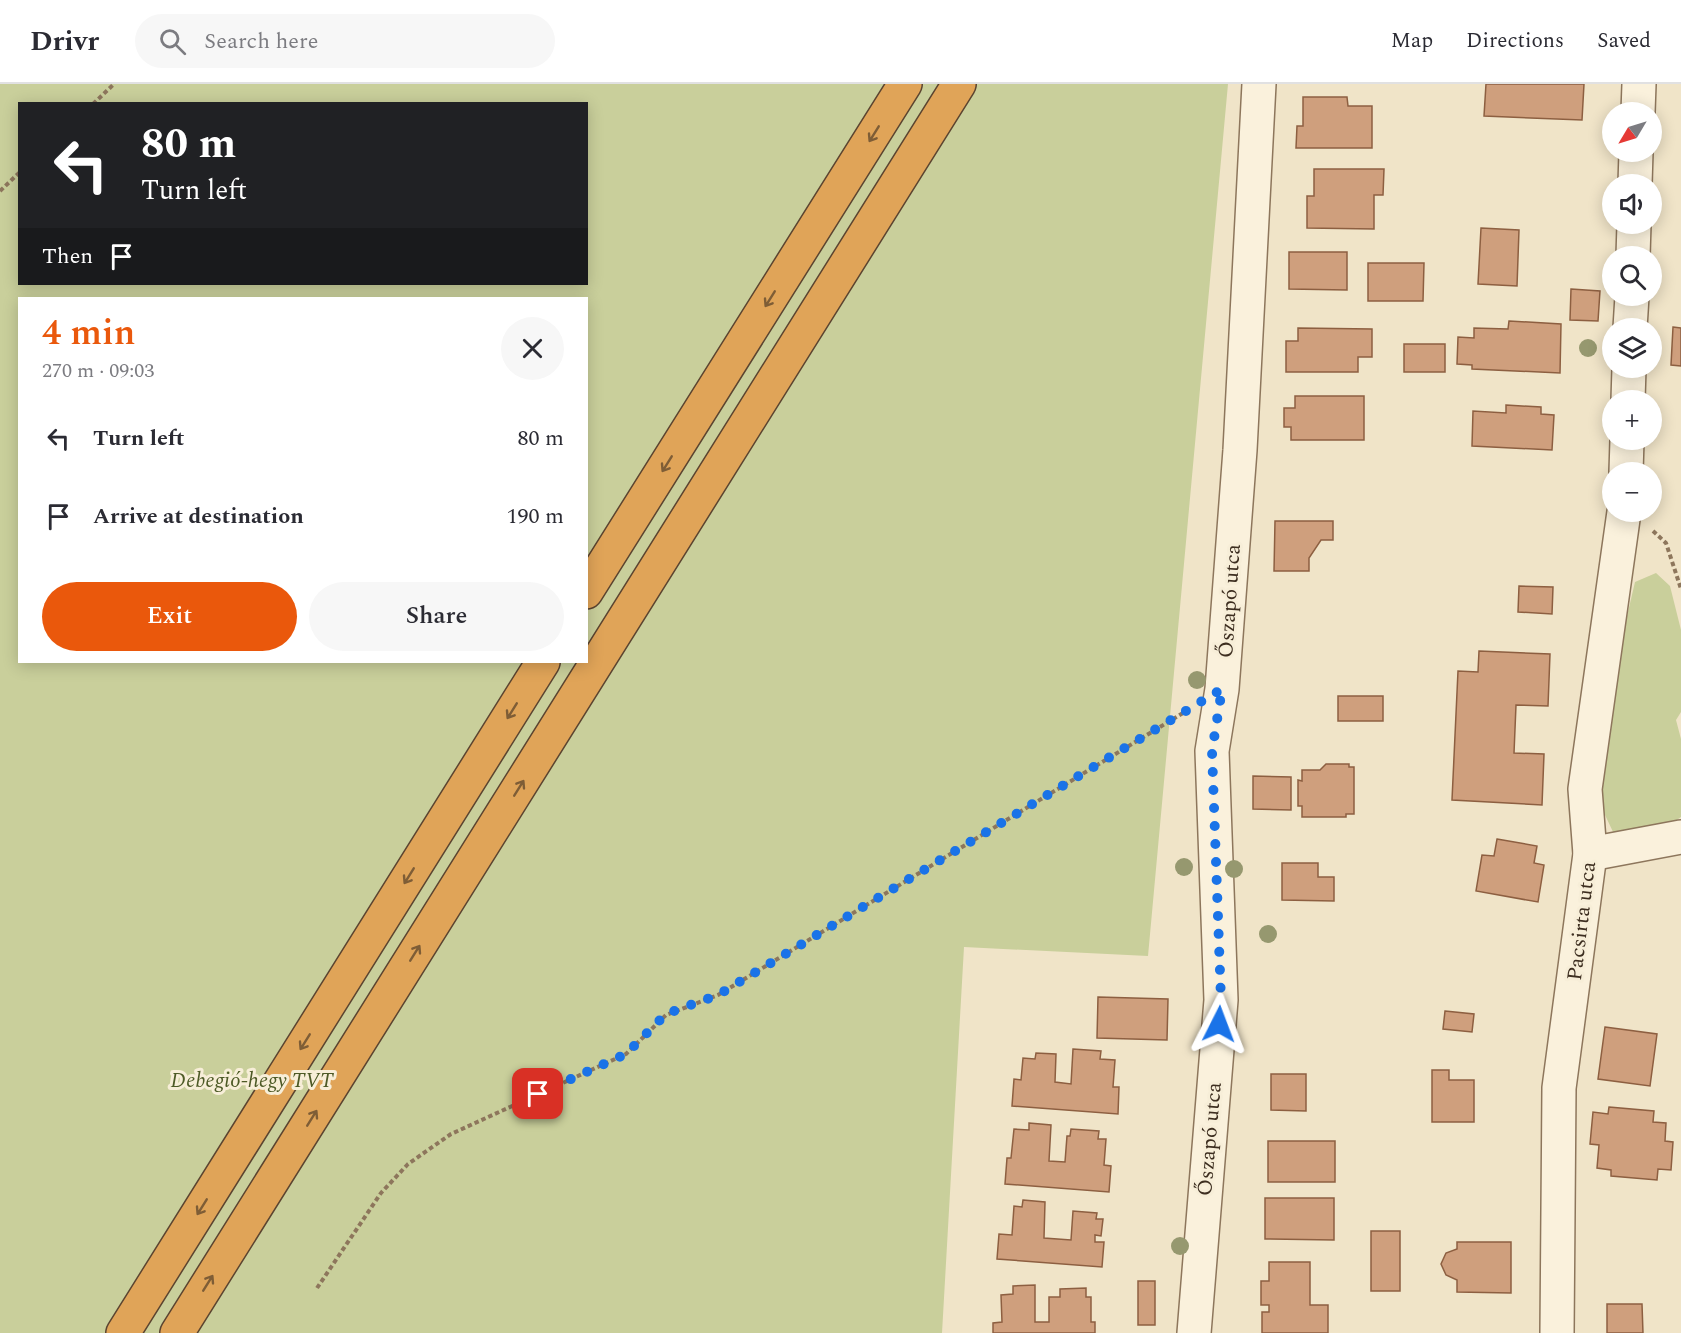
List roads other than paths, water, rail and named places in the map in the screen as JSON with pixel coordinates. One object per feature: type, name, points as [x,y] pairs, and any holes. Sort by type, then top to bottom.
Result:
[{"type":"highway","points":[[588,589],[905,84]]},
{"type":"highway","points":[[177,1333],[959,84]]},
{"type":"highway","points":[[123,1333],[542,663]]},
{"type":"street","name":"Őszapó utca","points":[[1194,1333],[1221,1000],[1212,751],[1222,689],[1240,450],[1259,84]]},
{"type":"street","points":[[1638,102],[1639,84]]},
{"type":"street","name":"Pacsirta utca","points":[[1557,1333],[1559,1089],[1590,854],[1585,789],[1635,522]]},
{"type":"street","points":[[1590,854],[1681,837]]},
{"type":"park label","name":"Debegió-hegy TVT","points":[[252,1080]]}]
